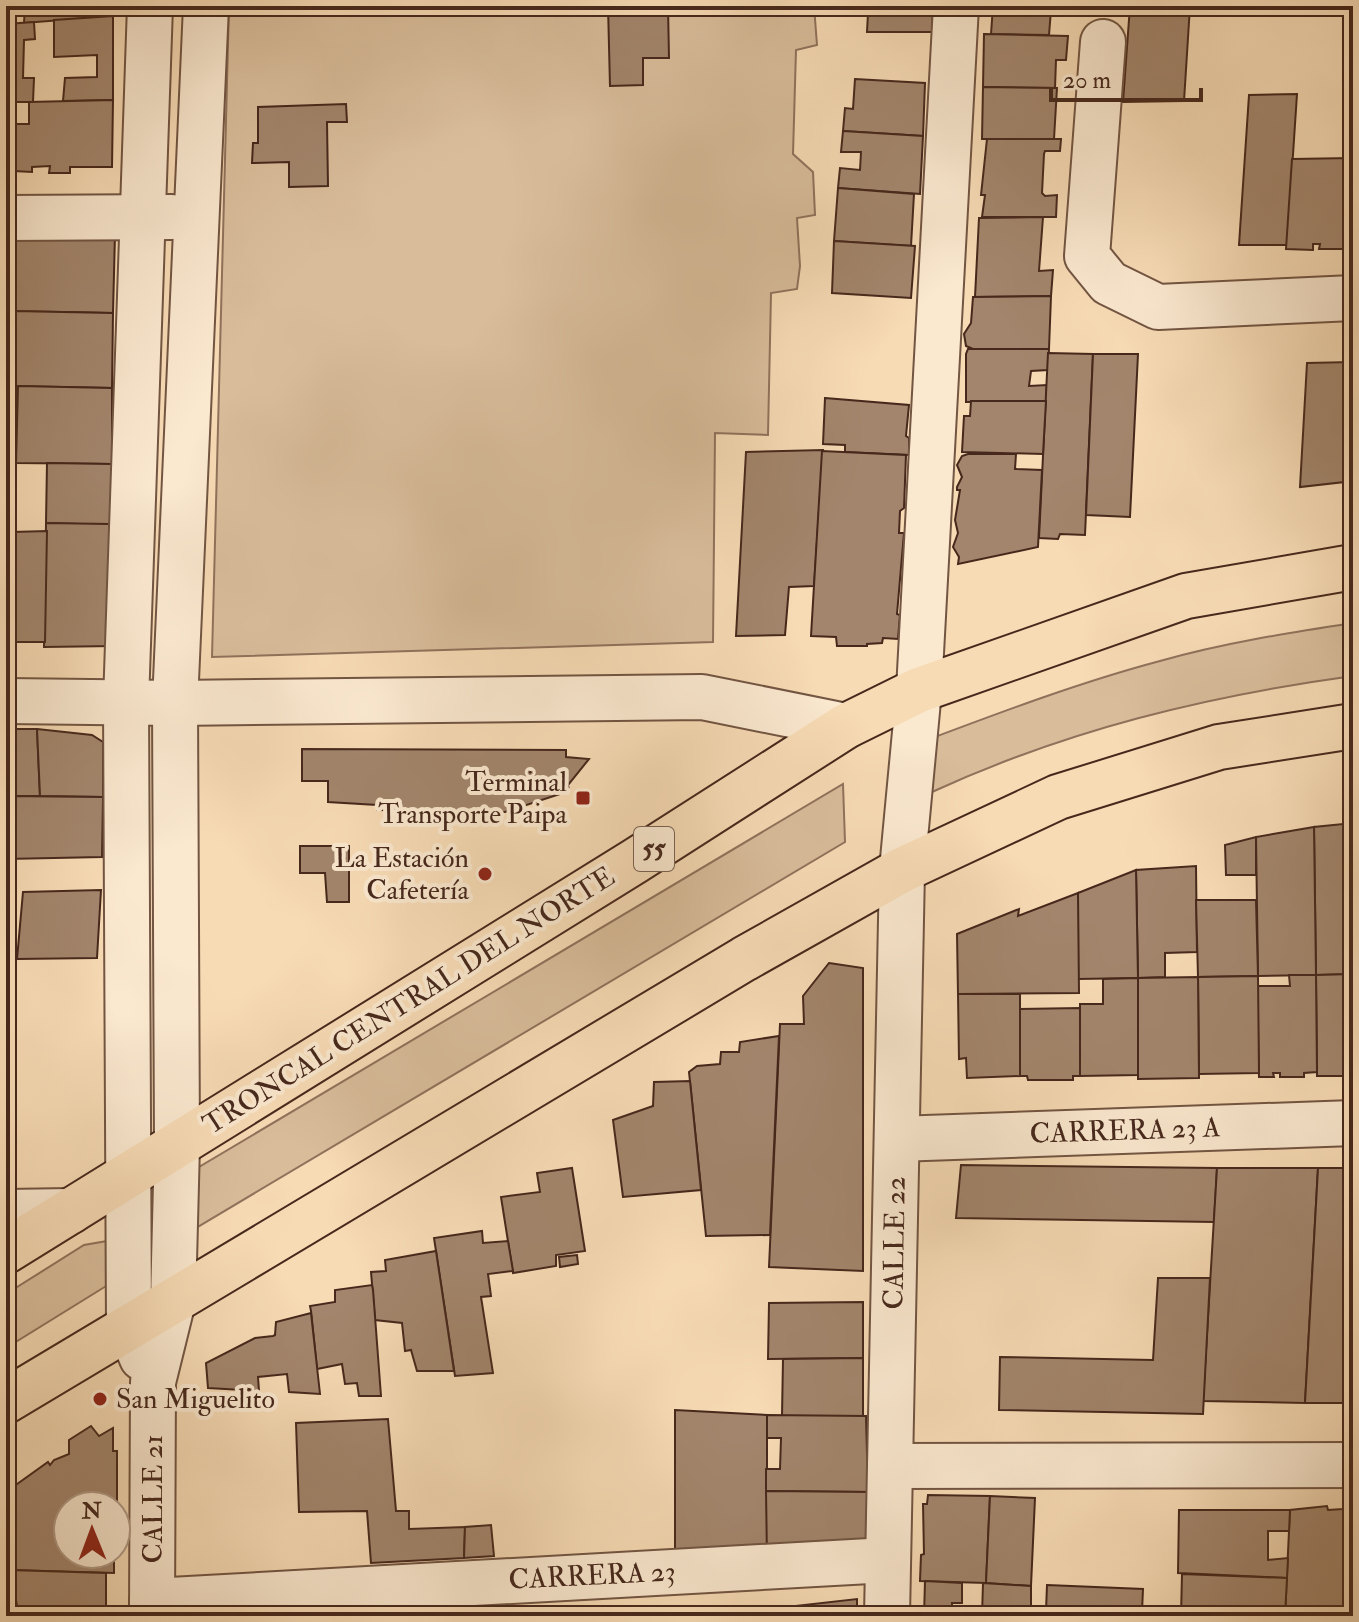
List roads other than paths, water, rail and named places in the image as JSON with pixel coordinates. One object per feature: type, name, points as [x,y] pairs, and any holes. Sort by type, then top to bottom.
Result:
[{"type":"highway","name":"TRONCAL CENTRAL DEL NORTE","points":[[6,1251],[846,726],[919,690],[1186,596],[1353,567]]},
{"type":"highway","points":[[6,1401],[744,959],[902,870],[1058,797],[1219,747],[1353,726]]},
{"type":"street","points":[[150,6],[126,702],[129,1327],[153,1382]]},
{"type":"street","points":[[153,1382],[173,1301],[177,1145],[175,703],[206,6]]},
{"type":"street","name":"CALLE 22","points":[[887,1616],[902,870],[919,690],[956,6]]},
{"type":"street","points":[[1103,42],[1087,256],[1109,283],[1158,307],[1353,298]]},
{"type":"street","points":[[6,218],[196,217]]},
{"type":"street","points":[[6,701],[175,703],[702,697],[846,726]]},
{"type":"street","name":"CARRERA 23 A","points":[[897,1139],[1353,1123]]},
{"type":"street","points":[[6,1212],[71,1211]]},
{"type":"street","name":"CALLE 21","points":[[152,1608],[153,1382]]},
{"type":"street","points":[[890,1466],[1353,1465]]},
{"type":"street","name":"CARRERA 23","points":[[152,1608],[888,1560]]},
{"type":"place","name":"Terminal Transporte Paipa","points":[[583,798]]},
{"type":"place","name":"La Estación Cafetería","points":[[485,874]]},
{"type":"place","name":"San Miguelito","points":[[100,1399]]}]
